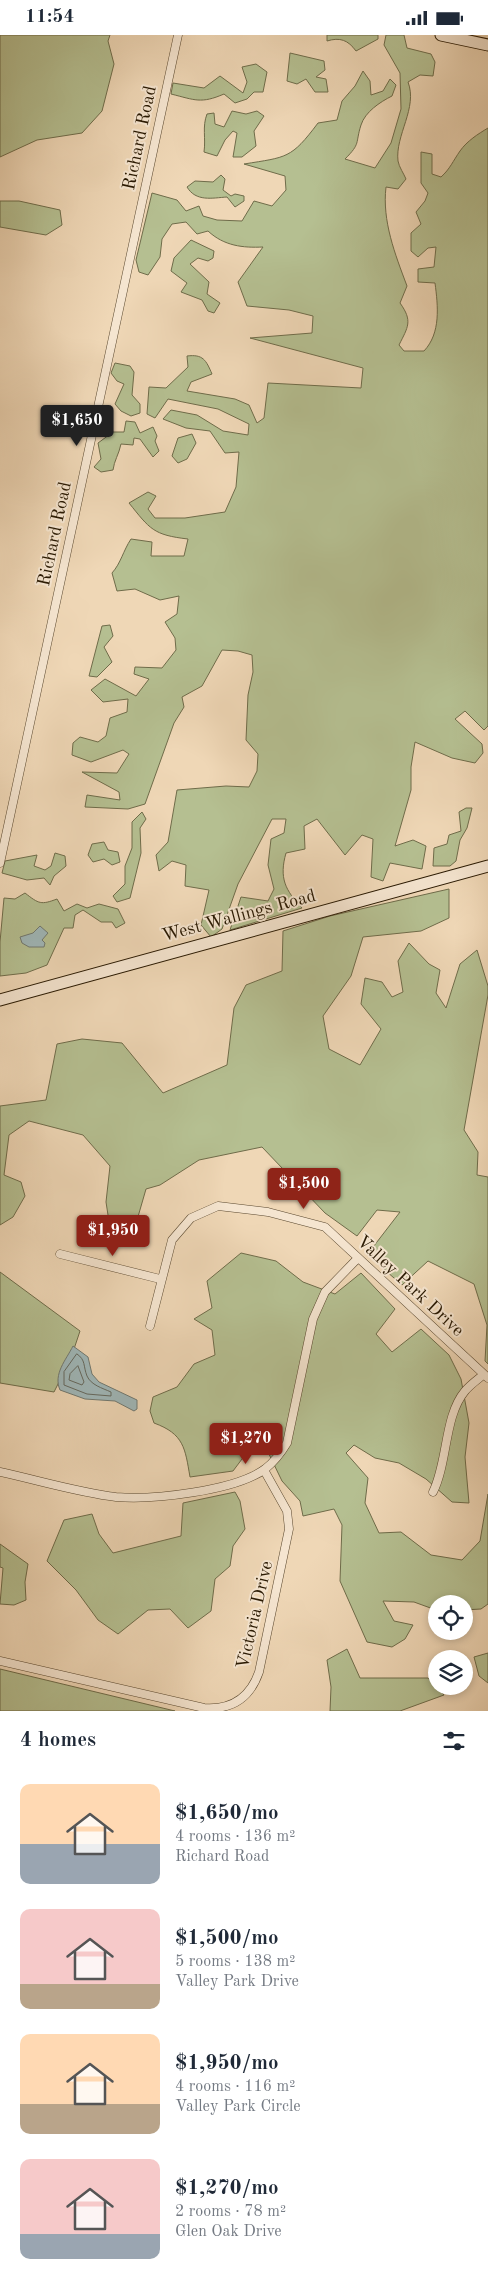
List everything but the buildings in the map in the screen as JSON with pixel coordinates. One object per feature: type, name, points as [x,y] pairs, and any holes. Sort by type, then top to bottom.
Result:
[{"type":"street","name":"Richard Road","points":[[0,863],[178,35]]},
{"type":"street","points":[[440,35],[488,45]]},
{"type":"street","name":"West Wallings Road","points":[[0,1000],[488,866]]},
{"type":"street","name":"Valley Park Drive","points":[[150,1326],[160,1279],[172,1240],[191,1218],[218,1206],[268,1212],[325,1227],[486,1377]]},
{"type":"street","points":[[60,1254],[160,1279]]},
{"type":"street","points":[[0,1472],[114,1497],[140,1498],[213,1490],[264,1470],[281,1454],[287,1443],[313,1319],[325,1292],[358,1258]]},
{"type":"street","points":[[433,1492],[440,1478],[453,1416],[464,1391],[486,1377]]},
{"type":"street","name":"Victoria Drive","points":[[0,1661],[204,1708],[220,1709],[237,1702],[254,1686],[259,1672],[289,1529],[287,1511],[264,1470]]},
{"type":"green space","points":[[0,35],[110,35],[108,41],[114,64],[102,111],[82,133],[37,140],[0,157]]},
{"type":"green space","points":[[327,35],[378,35],[378,39],[356,51],[343,40],[327,41]]},
{"type":"green space","points":[[386,35],[404,35],[407,48],[431,54],[435,62],[433,76],[420,75],[408,82],[410,102],[398,151],[398,161],[406,179],[398,189],[386,187],[385,200],[388,225],[394,250],[407,286],[400,303],[408,319],[407,329],[399,345],[404,351],[424,351],[433,336],[437,319],[435,283],[418,282],[418,269],[434,267],[436,247],[428,248],[418,257],[411,251],[411,233],[421,224],[416,212],[425,201],[428,193],[421,183],[421,152],[432,154],[432,174],[441,177],[466,144],[488,128],[488,726],[484,730],[465,711],[455,719],[482,744],[483,753],[475,763],[452,758],[415,742],[411,767],[411,790],[395,846],[413,840],[426,846],[422,869],[390,863],[383,881],[371,877],[373,839],[362,835],[345,855],[317,819],[304,826],[305,849],[286,853],[284,862],[285,883],[291,895],[302,908],[230,930],[241,897],[268,901],[274,889],[268,865],[271,839],[284,833],[286,819],[272,819],[238,884],[222,929],[211,937],[201,925],[209,890],[185,886],[186,865],[172,861],[159,871],[156,855],[168,842],[177,790],[226,786],[249,787],[257,771],[258,754],[246,740],[248,695],[253,672],[252,655],[238,651],[222,650],[202,686],[182,697],[184,707],[174,723],[145,804],[128,809],[85,807],[87,795],[120,800],[119,792],[82,772],[117,773],[129,754],[123,750],[91,762],[72,755],[73,743],[80,737],[98,742],[106,736],[110,718],[127,712],[128,699],[103,702],[91,690],[105,679],[136,696],[149,679],[134,674],[135,667],[162,668],[176,650],[175,638],[165,622],[177,614],[179,596],[160,600],[135,589],[117,591],[112,573],[131,539],[152,542],[151,556],[184,556],[188,539],[159,533],[142,519],[129,503],[148,492],[156,496],[148,509],[155,518],[185,518],[225,512],[236,487],[239,452],[225,453],[210,431],[186,428],[163,419],[171,410],[197,415],[223,431],[248,435],[249,424],[218,409],[168,399],[155,418],[147,414],[149,387],[166,388],[188,367],[187,356],[200,357],[206,362],[212,374],[191,382],[187,391],[235,399],[249,405],[257,423],[264,418],[268,383],[361,388],[363,368],[250,338],[312,333],[313,316],[289,310],[247,306],[238,282],[263,247],[248,247],[227,243],[208,231],[197,234],[186,222],[172,224],[162,239],[160,257],[148,275],[139,272],[136,260],[152,193],[177,200],[186,211],[199,206],[203,216],[217,220],[242,221],[254,201],[272,206],[286,190],[285,176],[244,164],[270,160],[287,154],[301,144],[318,123],[337,120],[342,101],[355,86],[363,71],[370,81],[371,95],[383,91],[390,79],[396,85],[392,96],[378,104],[363,120],[356,146],[345,159],[375,168],[391,143],[401,109],[400,73],[384,45]]},
{"type":"green space","points":[[290,53],[324,61],[325,70],[316,77],[326,79],[328,92],[315,92],[306,79],[297,84],[287,81]]},
{"type":"green space","points":[[256,64],[267,72],[263,92],[254,92],[247,99],[235,103],[224,94],[198,100],[171,94],[173,83],[204,88],[220,76],[243,93],[247,82],[242,67]]},
{"type":"green space","points":[[232,111],[246,114],[257,111],[264,116],[254,131],[256,146],[242,157],[233,157],[237,133],[233,131],[225,140],[217,156],[204,152],[207,114],[214,113],[215,124],[224,127]]},
{"type":"green space","points":[[221,175],[225,179],[223,190],[231,196],[235,194],[244,196],[244,201],[235,207],[227,197],[200,197],[191,192],[187,187],[195,181],[213,182]]},
{"type":"green space","points":[[0,201],[19,201],[60,210],[62,225],[46,235],[0,227]]},
{"type":"green space","points":[[191,240],[214,251],[213,258],[208,261],[198,258],[190,264],[209,282],[207,294],[220,303],[214,313],[208,311],[202,300],[181,292],[187,283],[171,271],[174,258]]},
{"type":"green space","points":[[115,363],[130,366],[134,372],[132,395],[140,404],[140,413],[131,416],[121,411],[115,404],[124,384],[117,381],[111,373]]},
{"type":"green space","points":[[126,421],[135,422],[140,433],[153,427],[157,436],[155,441],[159,451],[153,457],[140,439],[134,438],[133,445],[121,444],[113,470],[101,472],[94,467],[101,459],[98,443],[113,432],[124,432]]},
{"type":"green space","points":[[192,434],[196,443],[187,459],[178,463],[172,456],[178,438]]},
{"type":"green space","points":[[110,625],[113,636],[104,647],[112,662],[97,677],[89,676],[102,626]]},
{"type":"green space","points":[[466,808],[472,808],[467,828],[460,840],[456,861],[450,866],[433,866],[434,848],[447,844],[449,835],[461,831],[459,812]]},
{"type":"green space","points":[[142,812],[146,819],[140,828],[141,853],[130,898],[117,902],[113,896],[125,884],[125,866],[132,848],[132,822]]},
{"type":"green space","points":[[104,842],[108,850],[118,852],[120,862],[112,865],[104,859],[93,862],[88,855],[92,844]]},
{"type":"green space","points":[[55,853],[65,856],[66,866],[54,876],[50,885],[44,878],[27,880],[2,873],[5,861],[37,855],[34,866],[45,870],[51,866]]},
{"type":"green space","points":[[449,889],[449,918],[421,931],[363,937],[351,976],[323,1016],[329,1049],[360,1065],[381,1029],[361,1004],[365,978],[382,982],[392,997],[403,992],[398,961],[409,943],[429,964],[440,970],[436,993],[446,1008],[460,964],[477,950],[488,986],[488,995],[464,1130],[478,1152],[477,1175],[488,1177],[488,1364],[485,1361],[487,1325],[474,1284],[428,1261],[402,1285],[386,1271],[370,1251],[400,1212],[377,1210],[357,1236],[325,1213],[262,1147],[199,1160],[160,1185],[146,1189],[133,1234],[110,1228],[106,1202],[110,1166],[83,1135],[29,1121],[9,1135],[4,1175],[21,1182],[25,1196],[13,1217],[0,1225],[0,1106],[46,1100],[57,1044],[82,1039],[122,1043],[163,1093],[227,1065],[234,1008],[246,985],[282,971],[283,931],[330,916]]},
{"type":"green space","points":[[25,893],[40,902],[57,899],[64,911],[77,904],[87,908],[99,904],[118,909],[125,923],[116,928],[112,922],[101,922],[83,910],[75,915],[73,928],[64,928],[47,965],[26,973],[0,976],[0,942],[4,898],[15,899]]},
{"type":"green space","points":[[241,1253],[276,1261],[303,1282],[335,1294],[361,1273],[395,1309],[376,1334],[392,1352],[421,1329],[449,1355],[461,1379],[469,1423],[465,1457],[469,1503],[452,1502],[426,1479],[399,1463],[375,1458],[354,1445],[346,1453],[368,1478],[365,1503],[379,1533],[401,1532],[431,1555],[462,1560],[480,1541],[488,1494],[488,1604],[481,1609],[473,1609],[473,1595],[428,1595],[428,1607],[414,1602],[383,1601],[394,1621],[413,1625],[405,1639],[392,1647],[367,1642],[340,1581],[342,1525],[334,1509],[303,1516],[300,1501],[282,1481],[267,1450],[245,1455],[233,1471],[190,1477],[181,1443],[172,1432],[154,1423],[150,1411],[153,1397],[177,1387],[194,1364],[215,1355],[212,1330],[194,1319],[212,1308],[207,1281]]},
{"type":"green space","points":[[0,1272],[80,1331],[71,1358],[54,1392],[0,1383]]},
{"type":"green space","points":[[235,1492],[240,1501],[245,1529],[233,1546],[230,1566],[215,1579],[211,1611],[188,1628],[170,1609],[148,1610],[118,1634],[98,1620],[76,1590],[47,1561],[64,1520],[92,1514],[99,1534],[113,1553],[181,1536],[183,1503]]},
{"type":"green space","points":[[0,1544],[28,1564],[25,1582],[26,1600],[14,1605],[0,1604],[3,1568],[0,1567]]},
{"type":"green space","points":[[347,1649],[360,1678],[428,1678],[428,1695],[444,1695],[400,1711],[330,1711],[331,1687],[327,1660]]},
{"type":"green space","points":[[488,1653],[488,1683],[479,1676],[474,1657]]},
{"type":"green space","points":[[0,1669],[175,1711],[0,1711]]},
{"type":"water","points":[[40,926],[48,933],[42,940],[45,943],[44,947],[29,947],[22,943],[20,937],[33,933]]},
{"type":"water","points":[[73,1346],[88,1357],[92,1374],[99,1382],[137,1400],[137,1409],[134,1411],[115,1401],[85,1399],[60,1390],[58,1384],[59,1373]]}]
